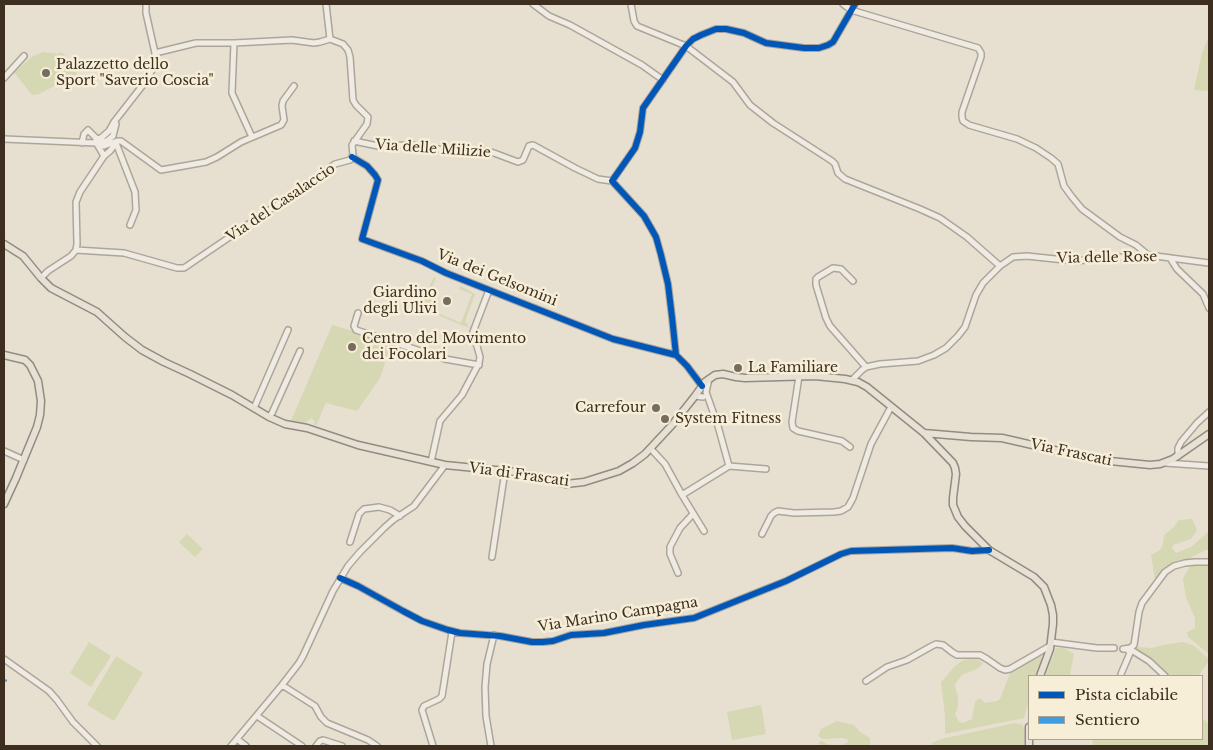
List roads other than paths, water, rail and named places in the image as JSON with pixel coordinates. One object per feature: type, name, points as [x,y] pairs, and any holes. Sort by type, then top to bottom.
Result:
[{"type":"main road","name":"Via di Frascati","points":[[4,244],[21,254],[41,278],[56,291],[98,312],[149,354],[270,417],[286,424],[358,445],[430,462],[529,474],[570,484],[607,476],[636,461],[651,449],[703,387]]},
{"type":"main road","points":[[4,355],[26,361],[32,367],[38,381],[41,401],[37,427],[4,504]]},
{"type":"main road","points":[[703,387],[715,375],[721,374],[745,378],[799,376],[852,380],[867,387],[924,433],[955,466],[956,476],[952,504],[965,526],[989,550],[1036,578],[1044,587],[1049,599],[1052,615],[1051,644],[1040,675]]},
{"type":"main road","name":"Via Frascati","points":[[924,433],[1002,438],[1110,461],[1148,465],[1163,463],[1178,456],[1209,434]]},
{"type":"street","points":[[4,139],[99,143],[113,136],[115,123],[121,112],[150,75],[154,66],[155,53],[146,4]]},
{"type":"street","points":[[326,4],[330,39]]},
{"type":"street","points":[[533,4],[549,16],[570,25],[642,65],[663,80]]},
{"type":"street","points":[[631,4],[634,21],[637,26],[686,46],[733,82],[749,103],[769,120],[831,160],[835,164],[838,173],[845,179],[938,217],[967,237],[1000,266]]},
{"type":"street","points":[[843,4],[851,10],[978,48],[981,58],[962,112],[963,121],[969,125],[1018,140],[1052,158],[1058,164],[1064,186],[1082,209],[1148,255]]},
{"type":"street","points":[[729,466],[706,392],[687,366],[676,355],[667,280],[656,237],[644,216],[612,181],[635,148],[640,132],[643,108],[686,46],[693,39],[704,33],[722,29],[742,32],[766,43],[806,48],[821,47],[834,41],[854,4]]},
{"type":"street","points":[[155,53],[195,43],[292,40],[316,43],[330,39],[341,43],[348,50],[350,56],[353,100],[368,117],[367,124],[354,141],[352,156]]},
{"type":"street","points":[[234,43],[232,91],[252,138]]},
{"type":"street","points":[[4,78],[24,56]]},
{"type":"street","points":[[99,143],[108,148],[117,142],[124,143],[158,169],[164,170],[210,160],[241,142],[282,124],[284,121],[283,101],[294,86]]},
{"type":"street","points":[[82,143],[84,134],[88,130],[99,143],[104,156]]},
{"type":"street","name":"Via delle Milizie","points":[[354,141],[378,146],[409,145],[448,151],[484,151],[518,162],[523,160],[529,146],[533,145],[601,180],[612,181]]},
{"type":"street","points":[[41,278],[72,256],[76,250],[78,244],[77,200],[83,187],[104,156],[117,142]]},
{"type":"street","points":[[117,142],[135,192],[135,212],[130,225]]},
{"type":"street","name":"Via del Casalaccio","points":[[76,250],[124,253],[177,268],[185,268],[335,164],[349,161],[352,156]]},
{"type":"street","name":"Via dei Gelsomini","points":[[352,156],[368,166],[378,180],[362,239],[420,260],[446,274],[613,339],[676,355]]},
{"type":"street","name":"Via delle Rose","points":[[866,367],[880,364],[915,362],[926,359],[943,350],[956,339],[965,327],[979,289],[987,278],[1008,259],[1017,256],[1074,261],[1148,255],[1209,263]]},
{"type":"street","points":[[1170,258],[1177,269],[1203,294],[1209,308]]},
{"type":"street","points":[[852,380],[866,367],[832,328],[815,282],[816,278],[820,275],[834,268],[840,269],[853,281]]},
{"type":"street","points":[[430,462],[440,421],[462,395],[479,362],[473,332],[489,290]]},
{"type":"street","points":[[358,313],[354,326],[356,330],[445,359],[479,362]]},
{"type":"street","points":[[254,408],[288,330]]},
{"type":"street","points":[[270,417],[300,351]]},
{"type":"street","points":[[799,376],[792,422],[793,428],[842,441],[850,447]]},
{"type":"street","points":[[703,387],[703,397],[708,402]]},
{"type":"street","points":[[762,534],[773,514],[778,511],[792,513],[834,512],[848,507],[853,498],[871,444],[891,407]]},
{"type":"street","points":[[1178,456],[1180,444],[1209,412]]},
{"type":"street","points":[[651,449],[665,464],[704,531]]},
{"type":"street","points":[[4,451],[24,460]]},
{"type":"street","points":[[1163,463],[1209,466]]},
{"type":"street","points":[[231,746],[282,685],[303,656],[340,578],[360,552],[389,524],[416,503],[445,465]]},
{"type":"street","points":[[682,495],[729,466],[766,469]]},
{"type":"street","points":[[492,557],[505,471]]},
{"type":"street","points":[[350,542],[358,516],[364,509],[379,507],[390,510],[400,516]]},
{"type":"street","points":[[678,572],[671,556],[670,547],[682,526],[693,514]]},
{"type":"street","name":"Via Marino Campagna","points":[[340,578],[408,614],[452,632],[543,642],[571,635],[604,633],[701,616],[781,583],[853,550],[952,548],[972,551],[989,550]]},
{"type":"street","points":[[1125,649],[1131,648],[1134,644],[1142,603],[1165,572],[1175,566],[1187,563],[1209,562]]},
{"type":"street","points":[[433,746],[422,710],[424,706],[442,696],[452,632]]},
{"type":"street","points":[[492,746],[486,716],[484,687],[494,636]]},
{"type":"street","points":[[866,680],[887,667],[907,660],[936,644],[943,645],[957,654],[980,655],[1004,670],[1013,668],[1051,644],[1114,648]]},
{"type":"street","points":[[1121,674],[1130,653],[1125,649]]},
{"type":"street","points":[[1125,649],[1133,651],[1149,661],[1164,675]]},
{"type":"street","points":[[4,659],[49,691],[73,722],[97,746]]},
{"type":"street","points":[[282,685],[316,707],[321,717],[328,723],[368,740],[377,746]]},
{"type":"street","points":[[257,716],[302,746]]},
{"type":"street","points":[[237,739],[246,746]]},
{"type":"street","points":[[316,746],[323,740],[342,746]]},
{"type":"place","name":"Palazzetto dello Sport \"Saverio Coscia\"","points":[[46,73]]},
{"type":"place","name":"Giardino degli Ulivi","points":[[447,301]]},
{"type":"place","name":"Centro del Movimento dei Focolari","points":[[352,347]]},
{"type":"place","name":"La Familiare","points":[[738,368]]},
{"type":"place","name":"Carrefour","points":[[656,408]]},
{"type":"place","name":"System Fitness","points":[[665,419]]}]
